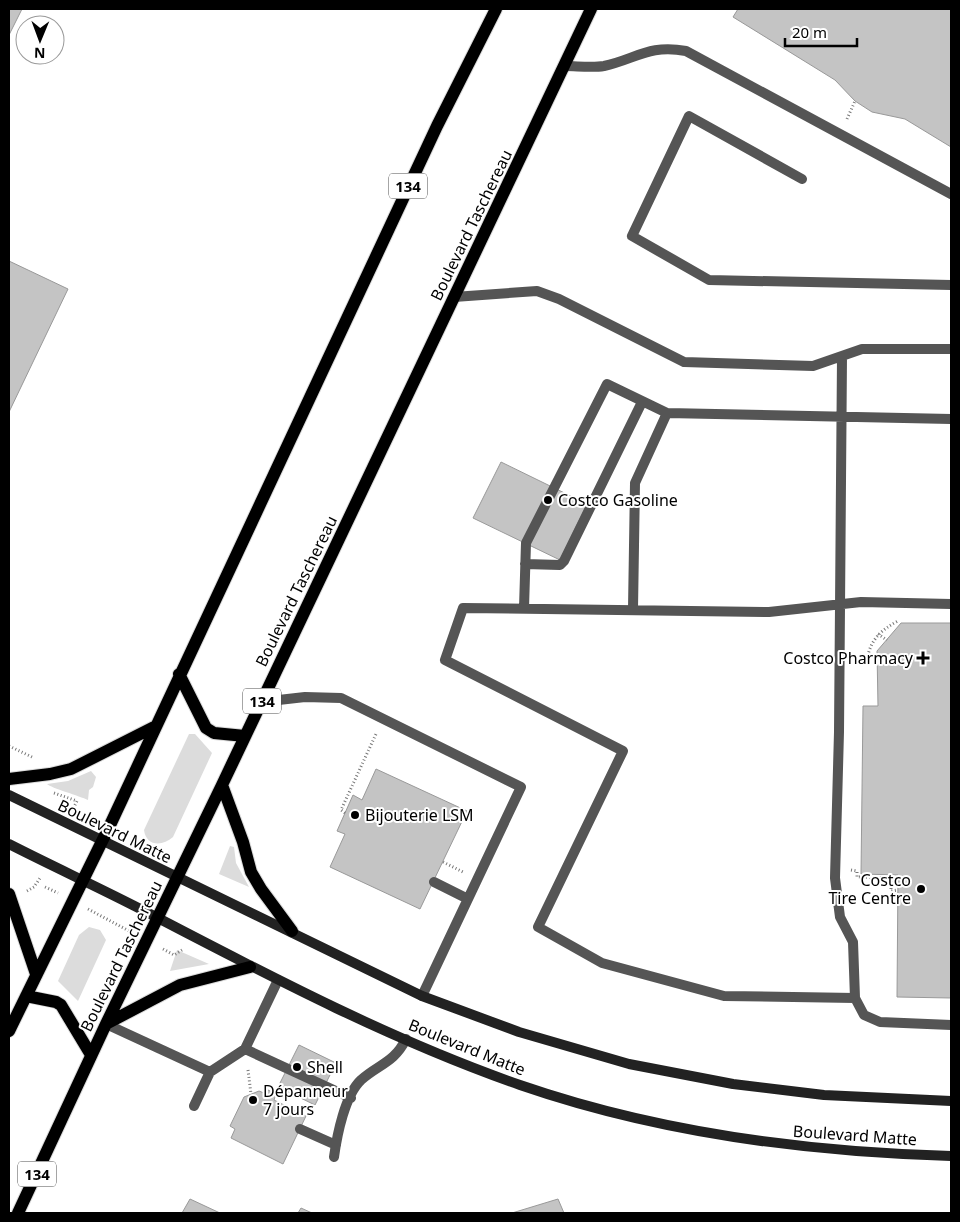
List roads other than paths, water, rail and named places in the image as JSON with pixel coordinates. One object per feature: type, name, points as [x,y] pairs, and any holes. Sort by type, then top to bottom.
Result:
[{"type":"main road","name":"134","points":[[9,1031],[73,901],[430,140],[496,9]]},
{"type":"main road","name":"Boulevard Taschereau","points":[[18,1213],[91,1055],[262,702],[591,9]]},
{"type":"main road","points":[[179,674],[203,723],[210,732],[245,736]]},
{"type":"main road","points":[[9,779],[50,774],[71,769],[154,727]]},
{"type":"main road","points":[[222,785],[243,842],[251,872],[292,931]]},
{"type":"main road","name":"Boulevard Matte","points":[[9,795],[100,841],[292,931],[422,996],[539,1039],[599,1056],[686,1076],[824,1095],[951,1100]]},
{"type":"main road","name":"Boulevard Matte","points":[[9,844],[250,967],[406,1039],[521,1086],[652,1122],[795,1147],[885,1154],[951,1156]]},
{"type":"main road","points":[[9,894],[36,974]]},
{"type":"main road","points":[[106,1024],[180,985],[250,967]]},
{"type":"main road","points":[[26,996],[56,1002],[61,1005],[91,1055]]},
{"type":"lane","points":[[565,66],[603,66],[648,50],[672,49],[695,55],[826,128],[951,194]]},
{"type":"lane","points":[[802,179],[689,116],[632,236],[709,280],[951,284]]},
{"type":"lane","points":[[454,297],[537,291],[559,299],[684,362],[813,366],[871,348],[951,350]]},
{"type":"lane","points":[[842,357],[839,742],[835,878],[840,917],[853,942],[855,998],[864,1014],[880,1022],[951,1025]]},
{"type":"lane","points":[[524,608],[526,543],[607,384],[667,413],[951,419]]},
{"type":"lane","points":[[525,564],[560,564],[564,561],[642,402]]},
{"type":"lane","points":[[633,609],[635,483],[667,413]]},
{"type":"lane","points":[[855,998],[724,996],[602,963],[538,927],[623,751],[445,660],[463,608],[769,612],[839,604],[951,604]]},
{"type":"lane","points":[[262,702],[305,697],[342,698],[521,787],[422,996]]},
{"type":"lane","points":[[434,882],[468,899]]},
{"type":"lane","points":[[194,1106],[210,1072],[246,1049],[278,980]]},
{"type":"lane","points":[[106,1024],[210,1072]]},
{"type":"lane","points":[[334,1157],[344,1110],[360,1081],[397,1055],[406,1039]]},
{"type":"lane","points":[[246,1049],[351,1098]]},
{"type":"lane","points":[[300,1129],[336,1146]]},
{"type":"place","name":"Costco Gasoline","points":[[548,500]]},
{"type":"place","name":"Costco Pharmacy","points":[[923,658]]},
{"type":"place","name":"Bijouterie LSM","points":[[355,815]]},
{"type":"place","name":"Costco Tire Centre","points":[[921,889]]},
{"type":"place","name":"Shell","points":[[297,1067]]},
{"type":"place","name":"Dépanneur 7 jours","points":[[253,1100]]}]
